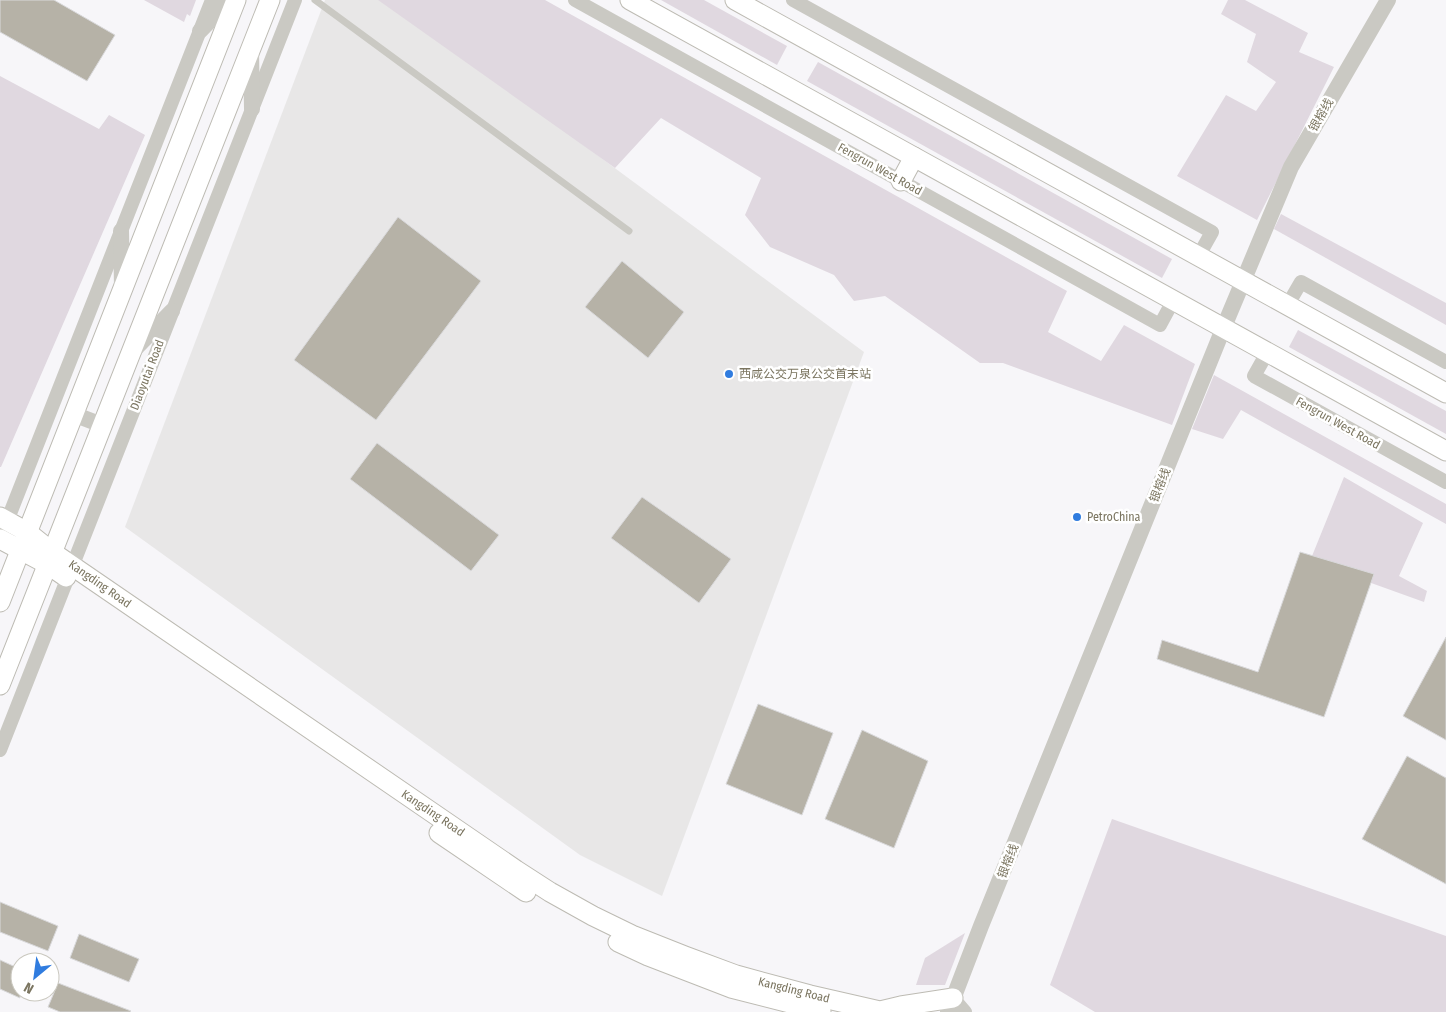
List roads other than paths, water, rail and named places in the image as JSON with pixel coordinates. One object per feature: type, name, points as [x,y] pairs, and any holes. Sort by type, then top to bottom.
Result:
[{"type":"main road","points":[[0,602],[236,0]]},
{"type":"main road","name":"Diaoyutai Road","points":[[0,685],[270,0]]},
{"type":"main road","points":[[630,0],[1446,452]]},
{"type":"main road","points":[[734,0],[1446,393]]},
{"type":"main road","points":[[901,181],[914,157]]},
{"type":"main road","name":"Kangding Road","points":[[2,529],[27,532],[50,558],[504,878],[576,921],[648,956],[713,981],[827,1012]]},
{"type":"main road","name":"Kangding Road","points":[[2,529],[20,550],[50,558]]},
{"type":"main road","name":"Kangding Road","points":[[70,572],[516,870],[593,916],[641,938],[736,975],[810,995],[880,1011],[955,1008]]},
{"type":"street","points":[[2,529],[212,0]]},
{"type":"street","points":[[200,31],[230,0]]},
{"type":"street","name":"Diaoyutai Road","points":[[0,750],[295,0]]},
{"type":"street","name":"Fengrun West Road","points":[[575,0],[1160,325],[1173,301]]},
{"type":"street","points":[[793,0],[1212,232],[1198,257]]},
{"type":"street","name":"银榕线","points":[[955,1008],[981,926],[1291,167],[1388,0]]},
{"type":"street","points":[[251,50],[252,109]]},
{"type":"street","points":[[121,231],[122,289]]},
{"type":"street","points":[[1287,306],[1301,282],[1446,362]]},
{"type":"street","points":[[131,352],[172,311]]},
{"type":"street","name":"Fengrun West Road","points":[[1267,353],[1254,376],[1446,482]]},
{"type":"street","points":[[73,414],[102,425]]},
{"type":"lane","points":[[315,0],[628,231]]},
{"type":"place","name":"西咸公交万泉公交首末站","points":[[729,374]]},
{"type":"place","name":"PetroChina","points":[[1077,517]]}]
